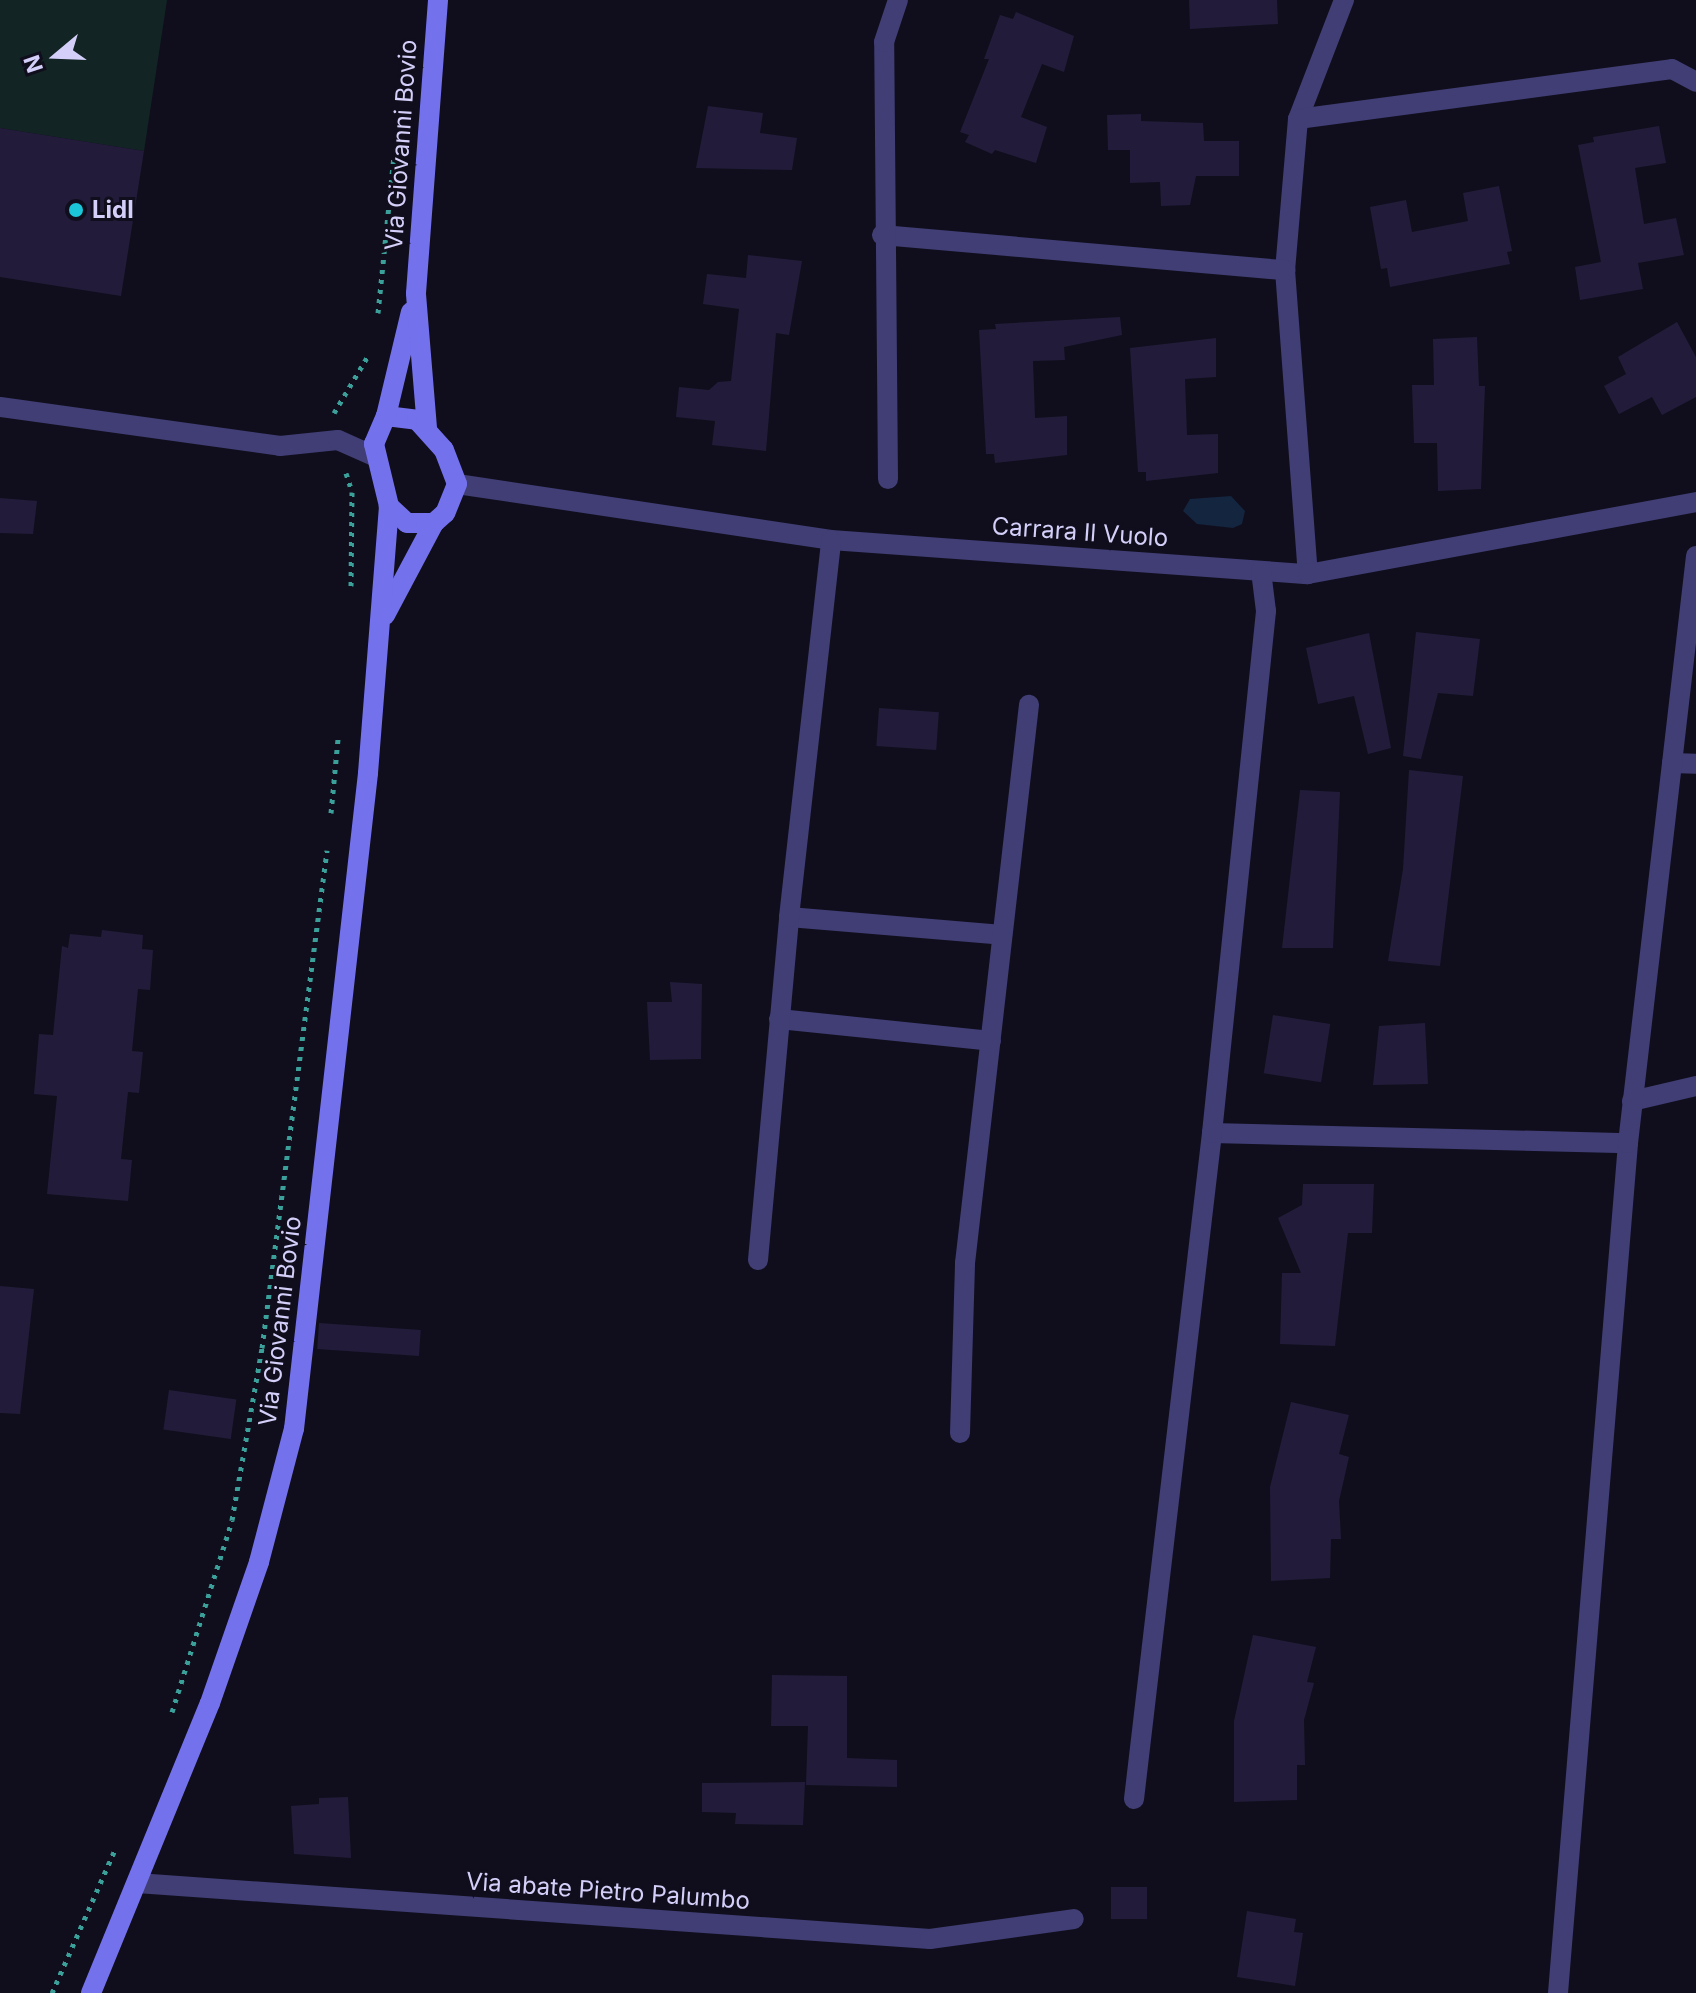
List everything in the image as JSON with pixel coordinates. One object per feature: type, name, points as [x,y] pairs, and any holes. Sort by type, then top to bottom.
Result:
[{"type":"main road","name":"Via Giovanni Bovio","points":[[416,293],[438,0]]},
{"type":"main road","points":[[416,293],[386,416],[375,432],[376,457],[389,506],[407,523],[434,523]]},
{"type":"main road","points":[[416,293],[427,428]]},
{"type":"main road","points":[[381,622],[434,523],[445,513],[457,484],[444,450],[427,428],[407,416],[386,416]]},
{"type":"main road","name":"Via Giovanni Bovio","points":[[91,1993],[210,1703],[254,1576],[294,1429],[381,622],[389,506]]},
{"type":"street","points":[[888,479],[882,235],[884,42],[898,0]]},
{"type":"street","points":[[1308,574],[1285,270],[1298,119],[1344,0]]},
{"type":"street","points":[[1298,119],[1658,70],[1672,69],[1696,82]]},
{"type":"street","points":[[882,235],[1285,270]]},
{"type":"street","points":[[0,407],[280,446],[338,440],[376,457]]},
{"type":"street","name":"Carrara Il Vuolo","points":[[457,484],[831,540],[1308,574],[1696,502]]},
{"type":"street","points":[[758,1260],[789,917],[831,540]]},
{"type":"street","points":[[1558,1993],[1632,1101],[1696,556]]},
{"type":"street","points":[[1134,1799],[1212,1133],[1266,611],[1261,571]]},
{"type":"street","points":[[960,1433],[965,1263],[1029,705]]},
{"type":"street","points":[[1672,763],[1696,764]]},
{"type":"street","points":[[789,917],[1002,935]]},
{"type":"street","points":[[779,1019],[991,1041]]},
{"type":"street","points":[[1632,1101],[1696,1086]]},
{"type":"street","points":[[1212,1133],[1628,1143]]},
{"type":"street","name":"Via abate Pietro Palumbo","points":[[137,1883],[930,1939],[1074,1919]]},
{"type":"path","points":[[376,330],[395,145]]},
{"type":"path","points":[[352,592],[348,565],[352,492],[333,408],[374,345]]},
{"type":"path","points":[[330,824],[340,725]]},
{"type":"path","points":[[167,1727],[232,1520],[262,1348],[329,838]]},
{"type":"path","points":[[52,1993],[118,1842]]},
{"type":"green space","points":[[0,0],[167,0],[144,151],[0,128]]},
{"type":"water","points":[[1231,496],[1245,511],[1242,524],[1233,528],[1197,524],[1183,511],[1190,499]]},
{"type":"building","points":[[1189,0],[1277,0],[1278,24],[1190,29]]},
{"type":"building","points":[[1016,12],[1074,36],[1064,72],[1042,64],[1021,117],[1047,127],[1036,163],[995,150],[992,154],[965,142],[969,135],[960,132],[989,59],[984,59],[1000,15],[1013,19]]},
{"type":"building","points":[[708,106],[763,113],[760,133],[797,138],[792,170],[696,168]]},
{"type":"building","points":[[1141,114],[1141,121],[1203,123],[1204,141],[1239,141],[1239,176],[1196,176],[1190,205],[1161,206],[1160,182],[1130,183],[1130,150],[1108,150],[1107,115]]},
{"type":"building","points":[[1659,126],[1666,163],[1635,168],[1644,224],[1676,218],[1684,255],[1638,263],[1643,289],[1580,300],[1575,267],[1601,262],[1578,145],[1594,142],[1593,137]]},
{"type":"building","points":[[0,128],[144,151],[121,296],[0,277]]},
{"type":"building","points":[[1499,186],[1512,251],[1507,252],[1510,264],[1390,287],[1387,268],[1381,269],[1370,207],[1406,200],[1412,232],[1468,221],[1463,193]]},
{"type":"building","points":[[748,255],[802,261],[789,335],[776,333],[766,451],[712,445],[715,421],[676,417],[679,387],[709,390],[718,382],[731,381],[739,309],[703,304],[707,274],[746,278]]},
{"type":"building","points":[[1120,317],[1122,335],[1064,347],[1065,360],[1033,361],[1035,418],[1067,416],[1067,455],[995,463],[994,454],[986,454],[979,330],[996,329],[995,324]]},
{"type":"building","points":[[1677,322],[1696,357],[1696,397],[1662,415],[1652,397],[1619,414],[1604,386],[1626,374],[1618,357]]},
{"type":"building","points":[[1477,337],[1479,386],[1485,386],[1481,489],[1438,491],[1437,443],[1414,443],[1412,385],[1434,385],[1433,339]]},
{"type":"building","points":[[1216,338],[1216,377],[1185,379],[1187,435],[1218,434],[1218,473],[1146,481],[1146,472],[1138,472],[1130,348]]},
{"type":"building","points":[[0,498],[37,501],[33,534],[0,533]]},
{"type":"building","points":[[1416,632],[1480,639],[1473,696],[1438,693],[1421,759],[1403,756]]},
{"type":"building","points":[[1369,633],[1391,748],[1368,754],[1354,696],[1318,704],[1306,648]]},
{"type":"building","points":[[879,708],[939,712],[936,750],[876,746]]},
{"type":"building","points":[[1409,770],[1463,776],[1440,966],[1388,961],[1403,869]]},
{"type":"building","points":[[1300,790],[1340,792],[1333,948],[1282,948]]},
{"type":"building","points":[[102,930],[143,935],[142,949],[153,950],[150,990],[138,989],[132,1051],[143,1052],[139,1093],[128,1092],[121,1159],[132,1160],[128,1201],[47,1194],[57,1096],[34,1094],[39,1034],[53,1035],[62,946],[68,948],[70,934],[101,937]]},
{"type":"building","points":[[670,982],[702,984],[701,1059],[650,1060],[647,1002],[672,1002]]},
{"type":"building","points":[[1273,1015],[1330,1024],[1321,1082],[1264,1073]]},
{"type":"building","points":[[1425,1023],[1428,1084],[1373,1085],[1379,1026]]},
{"type":"building","points":[[1303,1184],[1374,1184],[1372,1233],[1348,1233],[1335,1346],[1280,1344],[1282,1273],[1301,1273],[1278,1218],[1302,1205]]},
{"type":"building","points":[[0,1286],[34,1289],[20,1414],[0,1413]]},
{"type":"building","points":[[319,1323],[421,1330],[419,1356],[317,1349]]},
{"type":"building","points":[[169,1390],[236,1399],[231,1439],[163,1430]]},
{"type":"building","points":[[1291,1402],[1349,1415],[1339,1454],[1349,1457],[1339,1501],[1341,1539],[1331,1539],[1330,1578],[1271,1581],[1270,1487]]},
{"type":"building","points":[[1253,1635],[1316,1647],[1307,1682],[1314,1683],[1304,1720],[1305,1765],[1297,1765],[1297,1800],[1234,1802],[1234,1721]]},
{"type":"building","points":[[772,1675],[847,1676],[847,1758],[897,1760],[897,1787],[806,1785],[808,1726],[771,1726]]},
{"type":"building","points":[[805,1782],[803,1825],[735,1824],[736,1813],[702,1812],[702,1783]]},
{"type":"building","points":[[348,1797],[351,1858],[294,1854],[291,1806],[319,1804],[319,1798]]},
{"type":"building","points":[[1111,1887],[1147,1887],[1147,1919],[1111,1919]]},
{"type":"building","points":[[1247,1911],[1296,1919],[1294,1932],[1303,1933],[1295,1986],[1237,1977]]},
{"type":"place","name":"Lidl","points":[[76,210]]}]
